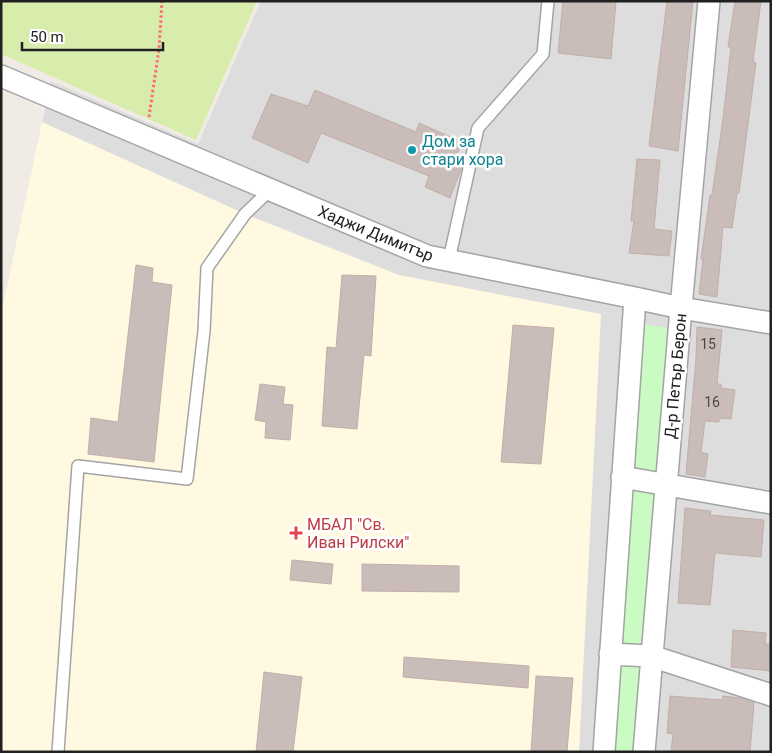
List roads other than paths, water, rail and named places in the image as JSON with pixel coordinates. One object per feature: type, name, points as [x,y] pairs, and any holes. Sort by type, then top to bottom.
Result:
[{"type":"street","name":"Д-р Петър Берон","points":[[644,752],[680,308],[709,1]]},
{"type":"street","name":"Хаджи Димитър","points":[[1,76],[427,256],[680,308],[771,323]]},
{"type":"street","points":[[604,752],[635,298]]},
{"type":"street","points":[[622,477],[771,503]]},
{"type":"street","points":[[610,654],[651,656],[771,695]]},
{"type":"lane","points":[[449,260],[478,128],[543,54],[548,1]]},
{"type":"lane","points":[[58,752],[78,466],[187,478],[204,331],[207,268],[245,214],[270,190]]},
{"type":"place","name":"Дом за стари хора","points":[[412,150]]},
{"type":"place","name":"МБАЛ \"Св. Иван Рилски\"","points":[[296,533]]}]
